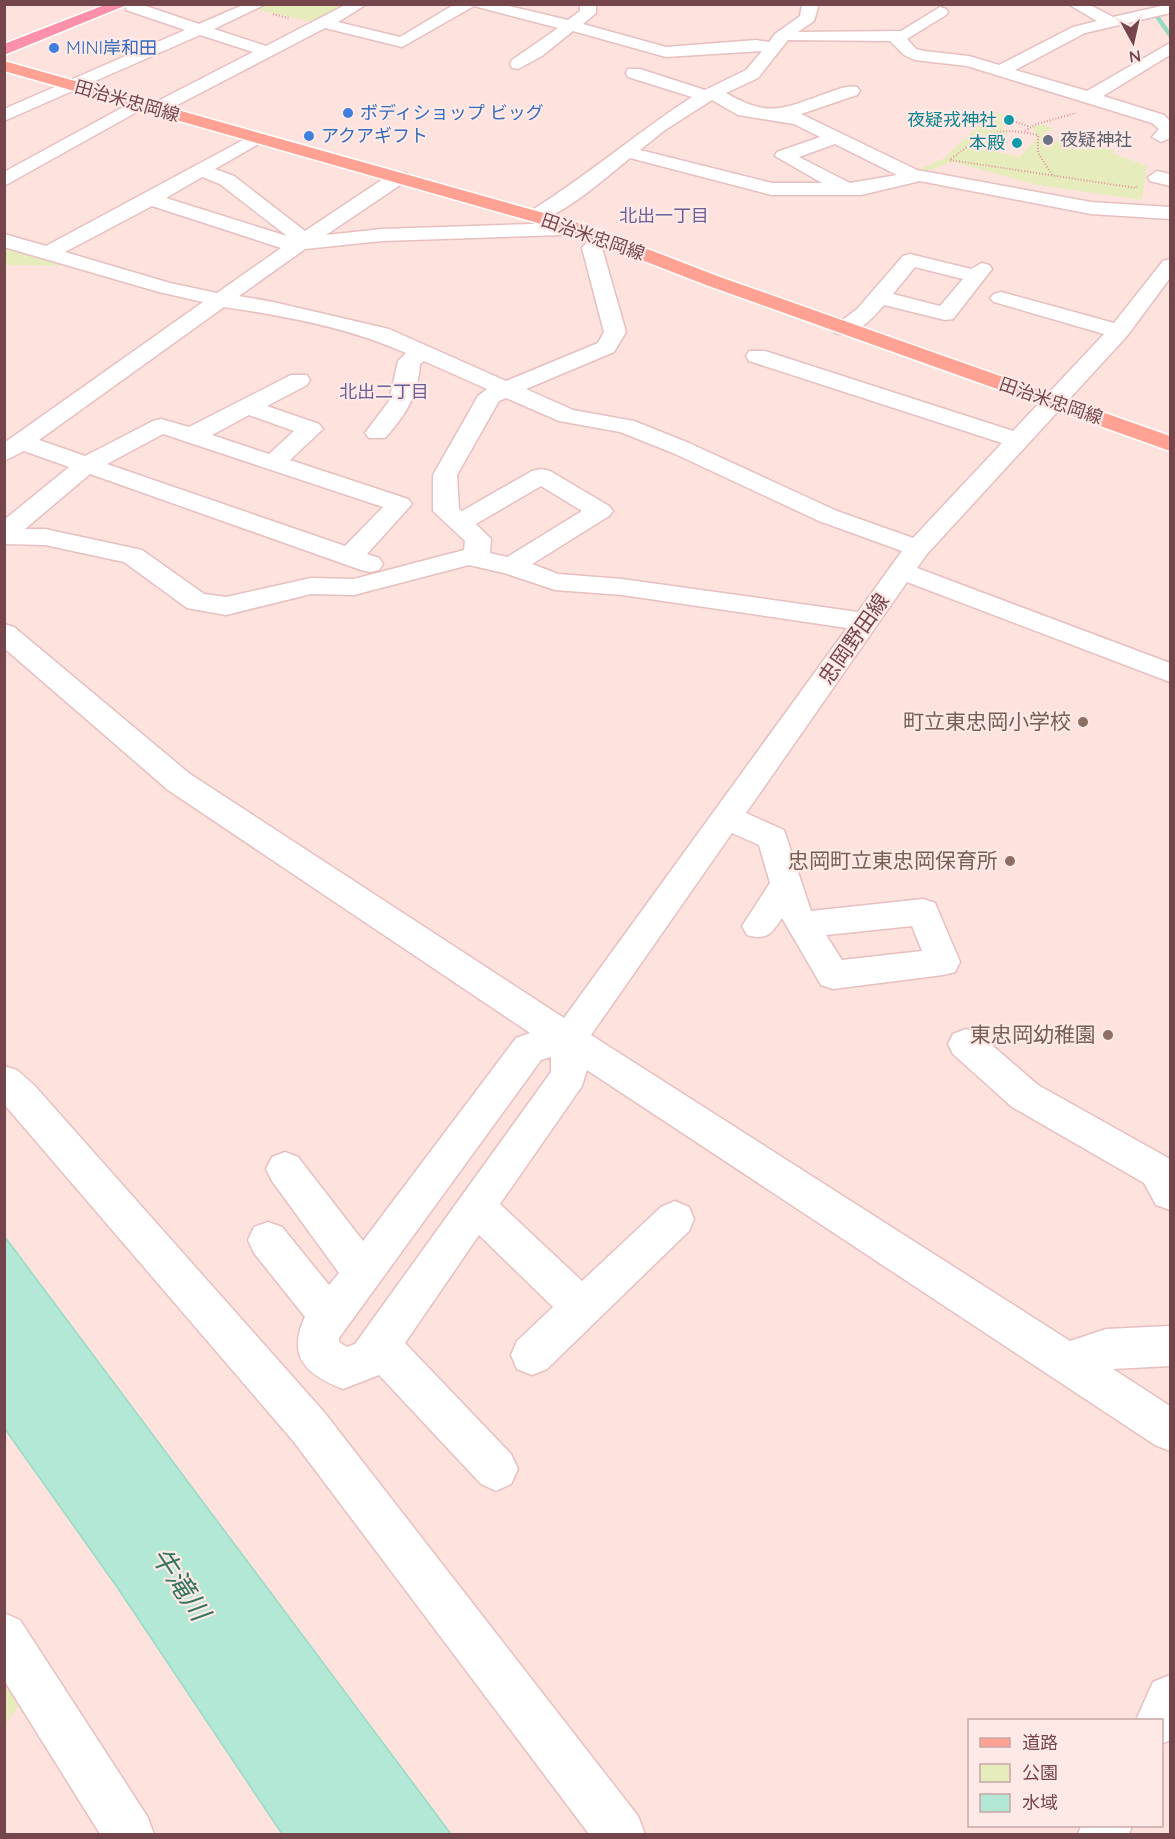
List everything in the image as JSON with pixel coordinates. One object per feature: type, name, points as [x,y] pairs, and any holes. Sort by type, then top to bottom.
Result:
[{"type":"highway","points":[[4,36],[82,4]]},
{"type":"highway","points":[[29,26],[95,4]]},
{"type":"highway","points":[[4,50],[67,25],[131,5]]},
{"type":"main road","name":"田治米忠岡線","points":[[4,66],[576,228],[843,328],[1170,444]]},
{"type":"street","points":[[4,180],[147,106],[269,52],[360,4]]},
{"type":"street","points":[[322,24],[402,42],[467,4]]},
{"type":"street","points":[[480,4],[570,25],[633,43],[653,41],[666,52],[756,45],[771,47]]},
{"type":"street","points":[[518,64],[543,50],[570,25],[588,13],[588,4]]},
{"type":"street","points":[[536,216],[578,190],[659,126],[709,95],[752,74],[771,47],[808,18],[809,6],[812,4]]},
{"type":"street","points":[[1075,4],[1111,22]]},
{"type":"street","points":[[1139,4],[1167,10]]},
{"type":"street","points":[[131,5],[198,30],[269,52]]},
{"type":"street","points":[[4,116],[69,85],[254,7]]},
{"type":"street","points":[[1001,70],[1079,30],[1167,10]]},
{"type":"street","points":[[786,34],[796,37],[905,35],[940,12]]},
{"type":"street","points":[[894,36],[910,52],[921,56],[969,61],[1158,119],[1169,129],[1161,137]]},
{"type":"street","points":[[653,41],[626,65],[709,95],[744,111],[798,119],[914,176]]},
{"type":"street","points":[[1089,97],[1170,48]]},
{"type":"street","points":[[1145,63],[1170,71]]},
{"type":"street","points":[[779,116],[851,91]]},
{"type":"street","points":[[46,254],[150,199],[256,138]]},
{"type":"street","points":[[834,138],[784,156],[846,188]]},
{"type":"street","points":[[628,152],[772,189],[861,189],[920,175],[1091,208],[1170,213]]},
{"type":"street","points":[[200,170],[227,180],[301,243]]},
{"type":"street","points":[[13,448],[301,243],[399,177]]},
{"type":"street","points":[[150,199],[301,243],[393,234],[576,228]]},
{"type":"street","points":[[477,558],[478,539],[446,511],[445,475],[490,396],[606,347],[615,332],[592,248],[601,237]]},
{"type":"street","points":[[4,240],[46,254],[221,300],[273,308],[381,334],[503,390],[567,416],[626,426],[681,448],[828,516],[910,559],[1170,673]]},
{"type":"street","points":[[843,328],[865,314],[879,297],[910,260],[979,273],[945,314],[879,297]]},
{"type":"street","name":"忠岡野田線","points":[[569,1038],[910,559],[1119,331],[1152,304],[1167,274]]},
{"type":"street","points":[[1001,298],[1037,298],[1119,331]]},
{"type":"street","points":[[376,433],[399,410],[408,376],[409,361],[423,352]]},
{"type":"street","points":[[774,358],[935,408],[1017,440]]},
{"type":"street","points":[[191,436],[299,380]]},
{"type":"street","points":[[247,407],[311,429],[273,463]]},
{"type":"street","points":[[4,535],[87,465],[160,426],[399,504],[350,557]]},
{"type":"street","points":[[13,448],[87,465],[400,574]]},
{"type":"street","points":[[460,524],[541,476],[600,510],[511,566]]},
{"type":"street","points":[[4,535],[45,537],[133,556],[197,602],[226,606],[311,585],[354,587],[469,557],[511,566],[555,582],[622,587],[866,622]]},
{"type":"street","points":[[4,633],[179,782],[395,927],[1069,1362],[1170,1430]]},
{"type":"street","points":[[727,818],[774,838],[793,908],[802,925]]},
{"type":"street","points":[[759,926],[786,884]]},
{"type":"street","points":[[569,1038],[569,1075],[370,1358],[343,1369],[318,1352],[319,1332],[529,1048],[569,1038]]},
{"type":"street","points":[[966,1044],[1025,1096],[1157,1172],[1170,1193]]},
{"type":"street","points":[[4,1081],[21,1096],[309,1427],[620,1834]]},
{"type":"street","points":[[285,1169],[363,1273]]},
{"type":"street","points":[[476,1207],[582,1308]]},
{"type":"street","points":[[532,1355],[675,1219]]},
{"type":"street","points":[[268,1240],[330,1317]]},
{"type":"street","points":[[379,1345],[496,1469]]},
{"type":"street","points":[[1069,1362],[1107,1349],[1170,1346]]},
{"type":"street","points":[[4,1636],[129,1834]]},
{"type":"street","points":[[1160,1719],[1170,1699]]},
{"type":"path","points":[[254,7],[322,24]]},
{"type":"path","points":[[1016,122],[1030,127]]},
{"type":"path","points":[[1023,133],[1030,127],[1044,122]]},
{"type":"path","points":[[914,176],[950,160],[976,138],[988,132],[1007,128],[1040,138],[1036,144],[1037,152],[1054,177]]},
{"type":"path","points":[[950,160],[1136,188],[1139,183],[1164,179]]},
{"type":"green space","points":[[267,5],[351,5],[312,22],[259,10]]},
{"type":"green space","points":[[994,112],[1005,115],[1000,122],[1010,124],[1001,128],[1008,132],[999,142],[1004,144],[998,152],[1019,157],[1038,138],[1032,127],[1043,124],[1053,129],[1043,134],[1073,146],[1087,141],[1147,166],[1142,200],[1037,185],[953,162],[923,172],[916,171],[944,158]]},
{"type":"green space","points":[[4,245],[67,266],[5,265]]},
{"type":"green space","points":[[5,1661],[26,1695],[5,1725]]},
{"type":"water","name":"牛滝川","points":[[5,1237],[451,1834],[282,1834],[117,1587],[5,1429]]},
{"type":"waterway","points":[[1151,4],[1156,6],[1156,15],[1170,35]]},
{"type":"place","name":"MINI岸和田","points":[[54,48]]},
{"type":"place","name":"ボディショップ ビッグ","points":[[348,113]]},
{"type":"place","name":"夜疑戎神社","points":[[1009,120]]},
{"type":"place","name":"アクアギフト","points":[[309,136]]},
{"type":"place","name":"夜疑神社","points":[[1048,140]]},
{"type":"place","name":"本殿","points":[[1017,143]]},
{"type":"place","name":"町立東忠岡小学校","points":[[1083,722]]},
{"type":"place","name":"忠岡町立東忠岡保育所","points":[[1010,861]]},
{"type":"place","name":"東忠岡幼稚園","points":[[1108,1035]]},
{"type":"district","name":"北出一丁目","points":[[664,216]]},
{"type":"district","name":"北出二丁目","points":[[384,392]]}]
